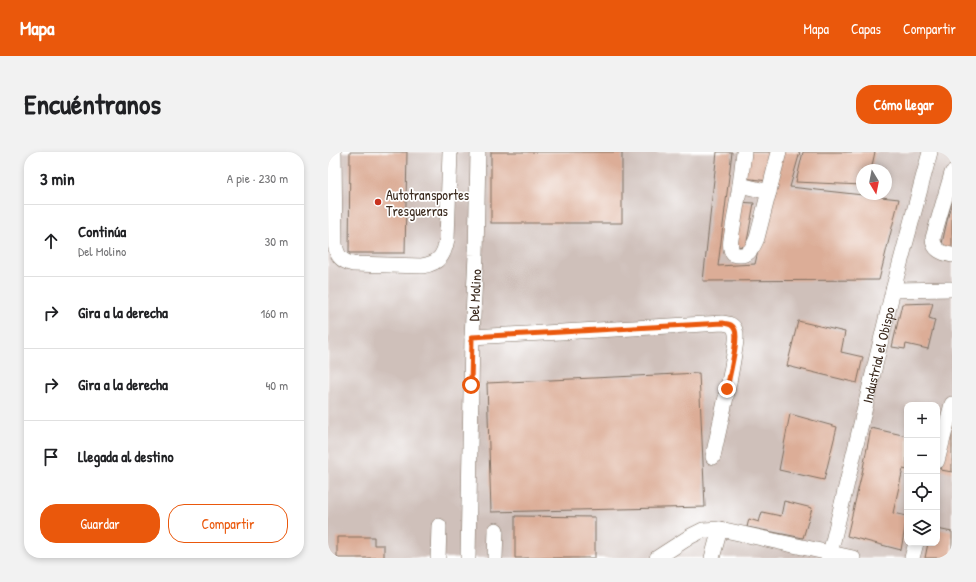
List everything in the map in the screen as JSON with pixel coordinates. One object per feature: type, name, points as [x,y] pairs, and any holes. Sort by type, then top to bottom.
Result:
[{"type":"street","points":[[334,152],[335,244],[339,256],[347,263],[353,264],[422,266],[429,265],[434,262],[440,258],[445,251],[447,239],[450,152]]},
{"type":"street","name":"Del Molino","points":[[468,558],[472,337],[476,255],[478,152]]},
{"type":"street","points":[[744,152],[730,247],[733,254],[737,255],[746,254],[750,252],[753,247],[779,152]]},
{"type":"street","name":"Industrial el Obispo","points":[[829,555],[893,290],[930,152]]},
{"type":"street","points":[[952,173],[933,238],[935,248],[940,252],[952,255]]},
{"type":"street","points":[[740,185],[769,192]]},
{"type":"street","points":[[893,290],[952,289]]},
{"type":"street","points":[[472,337],[723,323],[731,324],[736,331],[736,340],[733,362],[713,457]]},
{"type":"street","points":[[940,450],[952,404]]},
{"type":"street","points":[[438,558],[439,526]]},
{"type":"street","points":[[712,558],[720,529]]},
{"type":"street","points":[[657,558],[703,530],[720,529],[829,555],[853,558]]},
{"type":"street","points":[[496,530],[496,558]]},
{"type":"street","points":[[912,558],[915,546]]},
{"type":"shaded area","points":[[328,152],[952,152],[952,558],[328,558]]},
{"type":"building","name":"Autotransportes Tresguerras","points":[[350,152],[407,152],[405,253],[349,253]]},
{"type":"building","points":[[491,152],[622,152],[622,223],[491,223]]},
{"type":"building","points":[[717,152],[732,152],[718,266],[755,264],[781,152],[800,152],[790,187],[856,194],[856,200],[899,199],[879,280],[703,281]]},
{"type":"building","points":[[747,152],[772,152],[768,181],[743,178]]},
{"type":"building","points":[[803,152],[875,152],[872,164],[856,164],[856,185],[796,182]]},
{"type":"building","points":[[737,202],[754,203],[746,247],[732,246]]},
{"type":"building","points":[[952,203],[952,250],[941,248]]},
{"type":"building","points":[[933,303],[929,318],[935,320],[928,349],[906,344],[905,349],[892,347],[902,304]]},
{"type":"building","points":[[798,321],[845,332],[841,352],[863,357],[857,383],[787,366]]},
{"type":"building","points":[[699,373],[705,507],[491,512],[487,383]]},
{"type":"building","points":[[790,414],[837,427],[824,480],[779,470]]},
{"type":"building","points":[[952,425],[952,472],[941,470]]},
{"type":"building","points":[[871,428],[904,435],[904,469],[893,513],[904,515],[904,533],[901,550],[847,536]]},
{"type":"building","points":[[784,501],[812,508],[803,538],[747,527],[749,519],[759,522],[762,512],[781,516]]},
{"type":"building","points":[[515,516],[595,517],[595,558],[515,558]]},
{"type":"building","points":[[940,530],[952,532],[952,558],[925,558],[927,546],[940,546]]},
{"type":"building","points":[[337,537],[374,537],[374,545],[384,545],[384,558],[337,558]]},
{"type":"place","name":"Autotransportes Tresguerras","points":[[378,202]]},
{"type":"route","points":[[471,385],[472,337],[723,323],[731,324],[736,331],[733,362],[727,389]]}]
